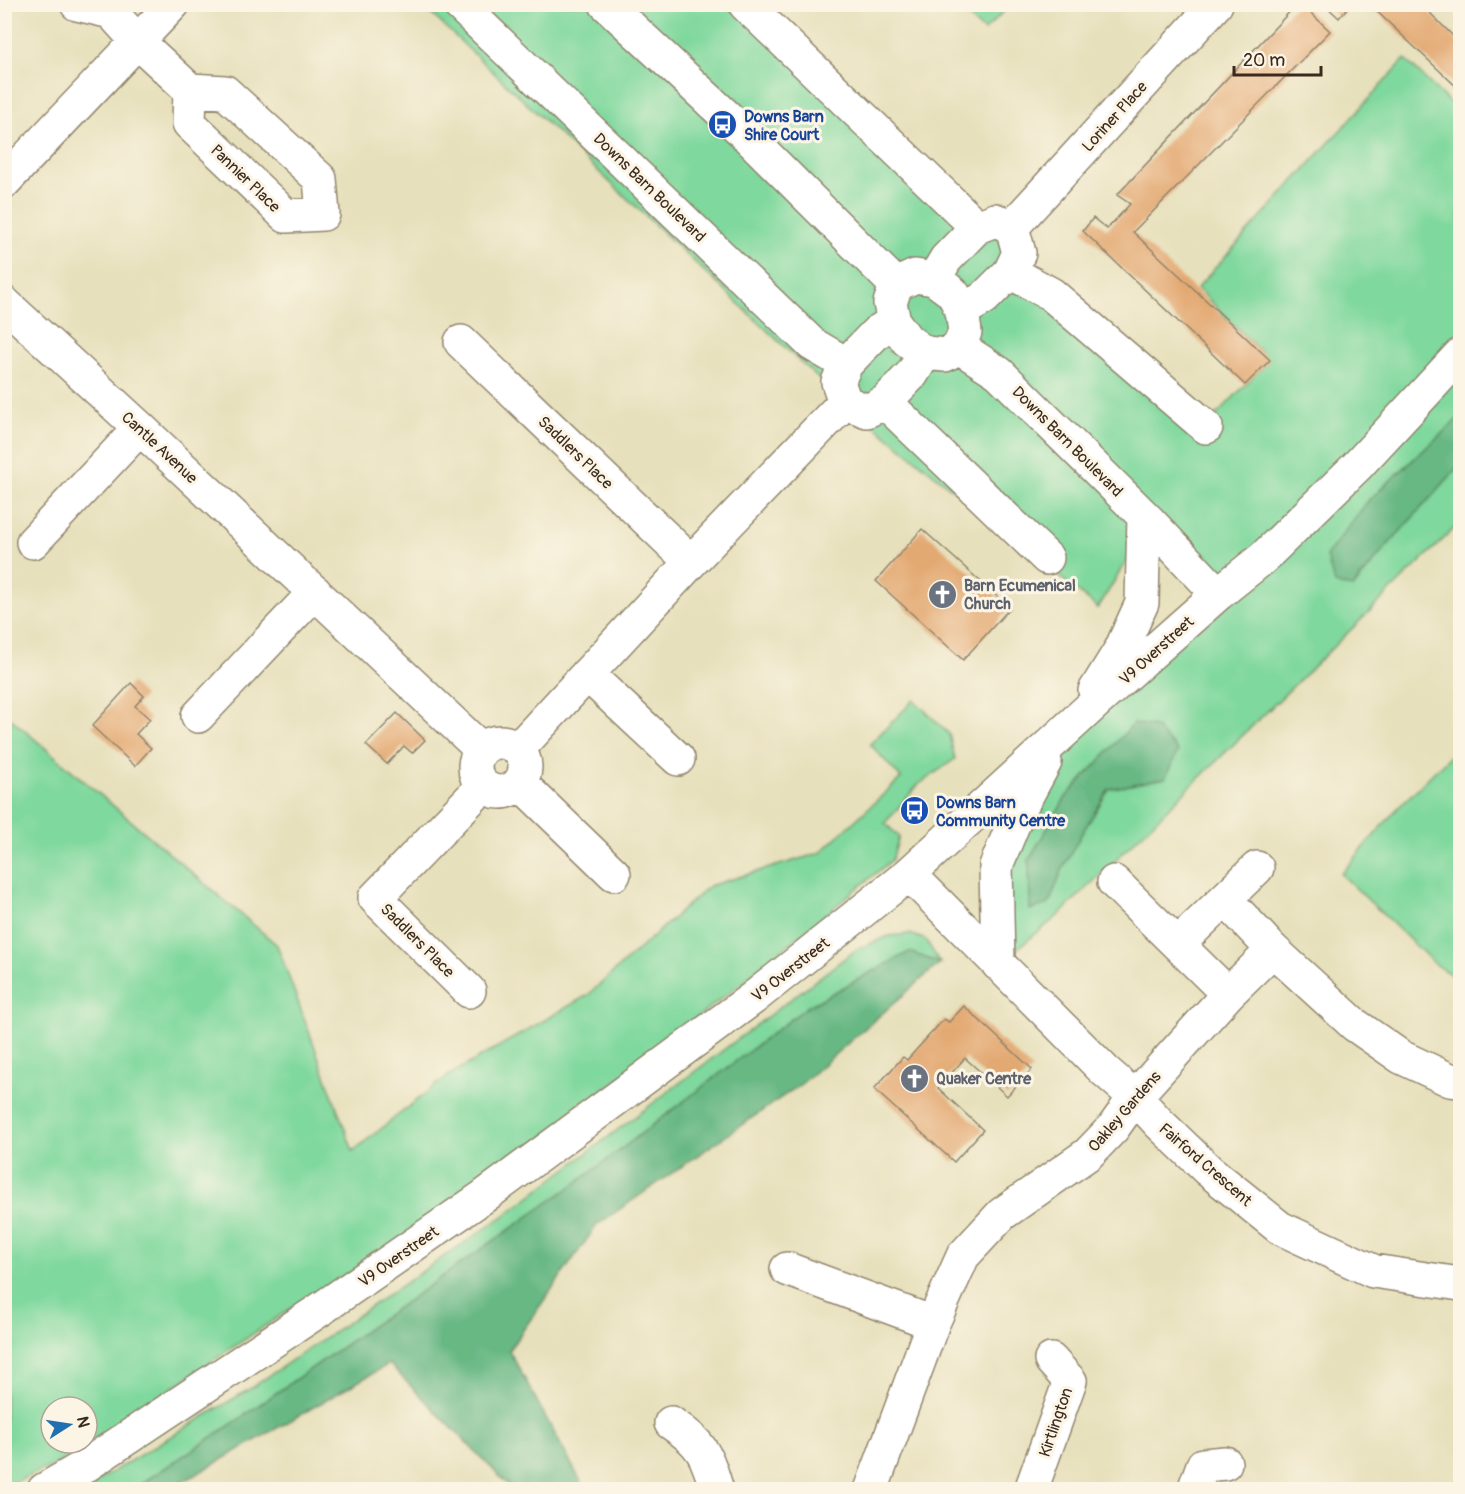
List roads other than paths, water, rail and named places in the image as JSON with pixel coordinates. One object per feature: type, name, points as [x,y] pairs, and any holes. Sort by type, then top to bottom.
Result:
[{"type":"street","points":[[77,4],[110,8],[138,42],[190,90]]},
{"type":"street","points":[[4,182],[173,4]]},
{"type":"street","name":"Downs Barn Boulevard","points":[[459,4],[812,344],[846,364]]},
{"type":"street","points":[[606,4],[741,130],[896,285]]},
{"type":"street","points":[[745,4],[977,227]]},
{"type":"street","name":"Loriner Place","points":[[1012,227],[1216,4]]},
{"type":"street","points":[[933,279],[946,259],[977,227],[995,220],[1012,227],[1019,253],[1010,272],[984,298],[962,311]]},
{"type":"street","points":[[1010,272],[1051,294],[1206,427]]},
{"type":"street","points":[[915,276],[933,279],[953,293],[962,311],[964,332],[959,348],[945,356],[925,353],[907,340],[894,322],[890,303],[896,285],[915,276]]},
{"type":"street","name":"Cantle Avenue","points":[[4,303],[141,428],[482,750]]},
{"type":"street","points":[[894,322],[877,332],[846,364],[838,382],[845,402],[867,411],[885,402],[912,374],[925,353]]},
{"type":"street","name":"Saddlers Place","points":[[461,342],[691,562]]},
{"type":"street","name":"Downs Barn Boulevard","points":[[959,348],[999,372],[1144,516],[1218,594]]},
{"type":"street","name":"V9 Overstreet","points":[[44,1490],[85,1466],[318,1311],[483,1197],[753,998],[909,874],[1218,594],[1263,558],[1357,466],[1461,355]]},
{"type":"street","points":[[518,749],[691,562],[845,402]]},
{"type":"street","points":[[885,402],[1047,558]]},
{"type":"street","points":[[33,543],[141,428]]},
{"type":"street","points":[[998,964],[996,866],[1019,810],[1068,729],[1121,649],[1142,603],[1144,516]]},
{"type":"street","points":[[198,716],[315,592]]},
{"type":"street","points":[[587,674],[678,759]]},
{"type":"street","points":[[496,742],[511,744],[518,749],[525,762],[520,783],[506,792],[490,790],[483,786],[478,780],[475,764],[482,750],[496,742]]},
{"type":"street","points":[[520,783],[614,874]]},
{"type":"street","name":"Saddlers Place","points":[[469,991],[375,898],[483,786]]},
{"type":"street","points":[[1178,944],[1257,868]]},
{"type":"street","name":"Fairford Crescent","points":[[909,874],[1105,1071],[1135,1097],[1208,1170],[1280,1228],[1373,1271],[1461,1284]]},
{"type":"street","points":[[1114,882],[1228,994]]},
{"type":"street","points":[[1225,899],[1273,950],[1355,1025],[1401,1057],[1450,1080],[1461,1081]]},
{"type":"street","name":"Oakley Gardens","points":[[871,1490],[933,1323],[963,1256],[1002,1214],[1088,1154],[1113,1128],[1135,1097],[1228,994],[1273,950]]},
{"type":"street","points":[[787,1269],[933,1323]]},
{"type":"street","name":"Kirtlington","points":[[1031,1490],[1070,1382],[1052,1360]]},
{"type":"street","points":[[671,1424],[693,1439],[702,1449],[717,1490]]},
{"type":"street","points":[[1194,1490],[1203,1465],[1225,1463]]},
{"type":"place","name":"Downs Barn Shire Court","points":[[723,125]]},
{"type":"place","name":"Barn Ecumenical Church","points":[[943,594]]},
{"type":"place","name":"Downs Barn Community Centre","points":[[915,811]]},
{"type":"place","name":"Quaker Centre","points":[[915,1078]]}]
